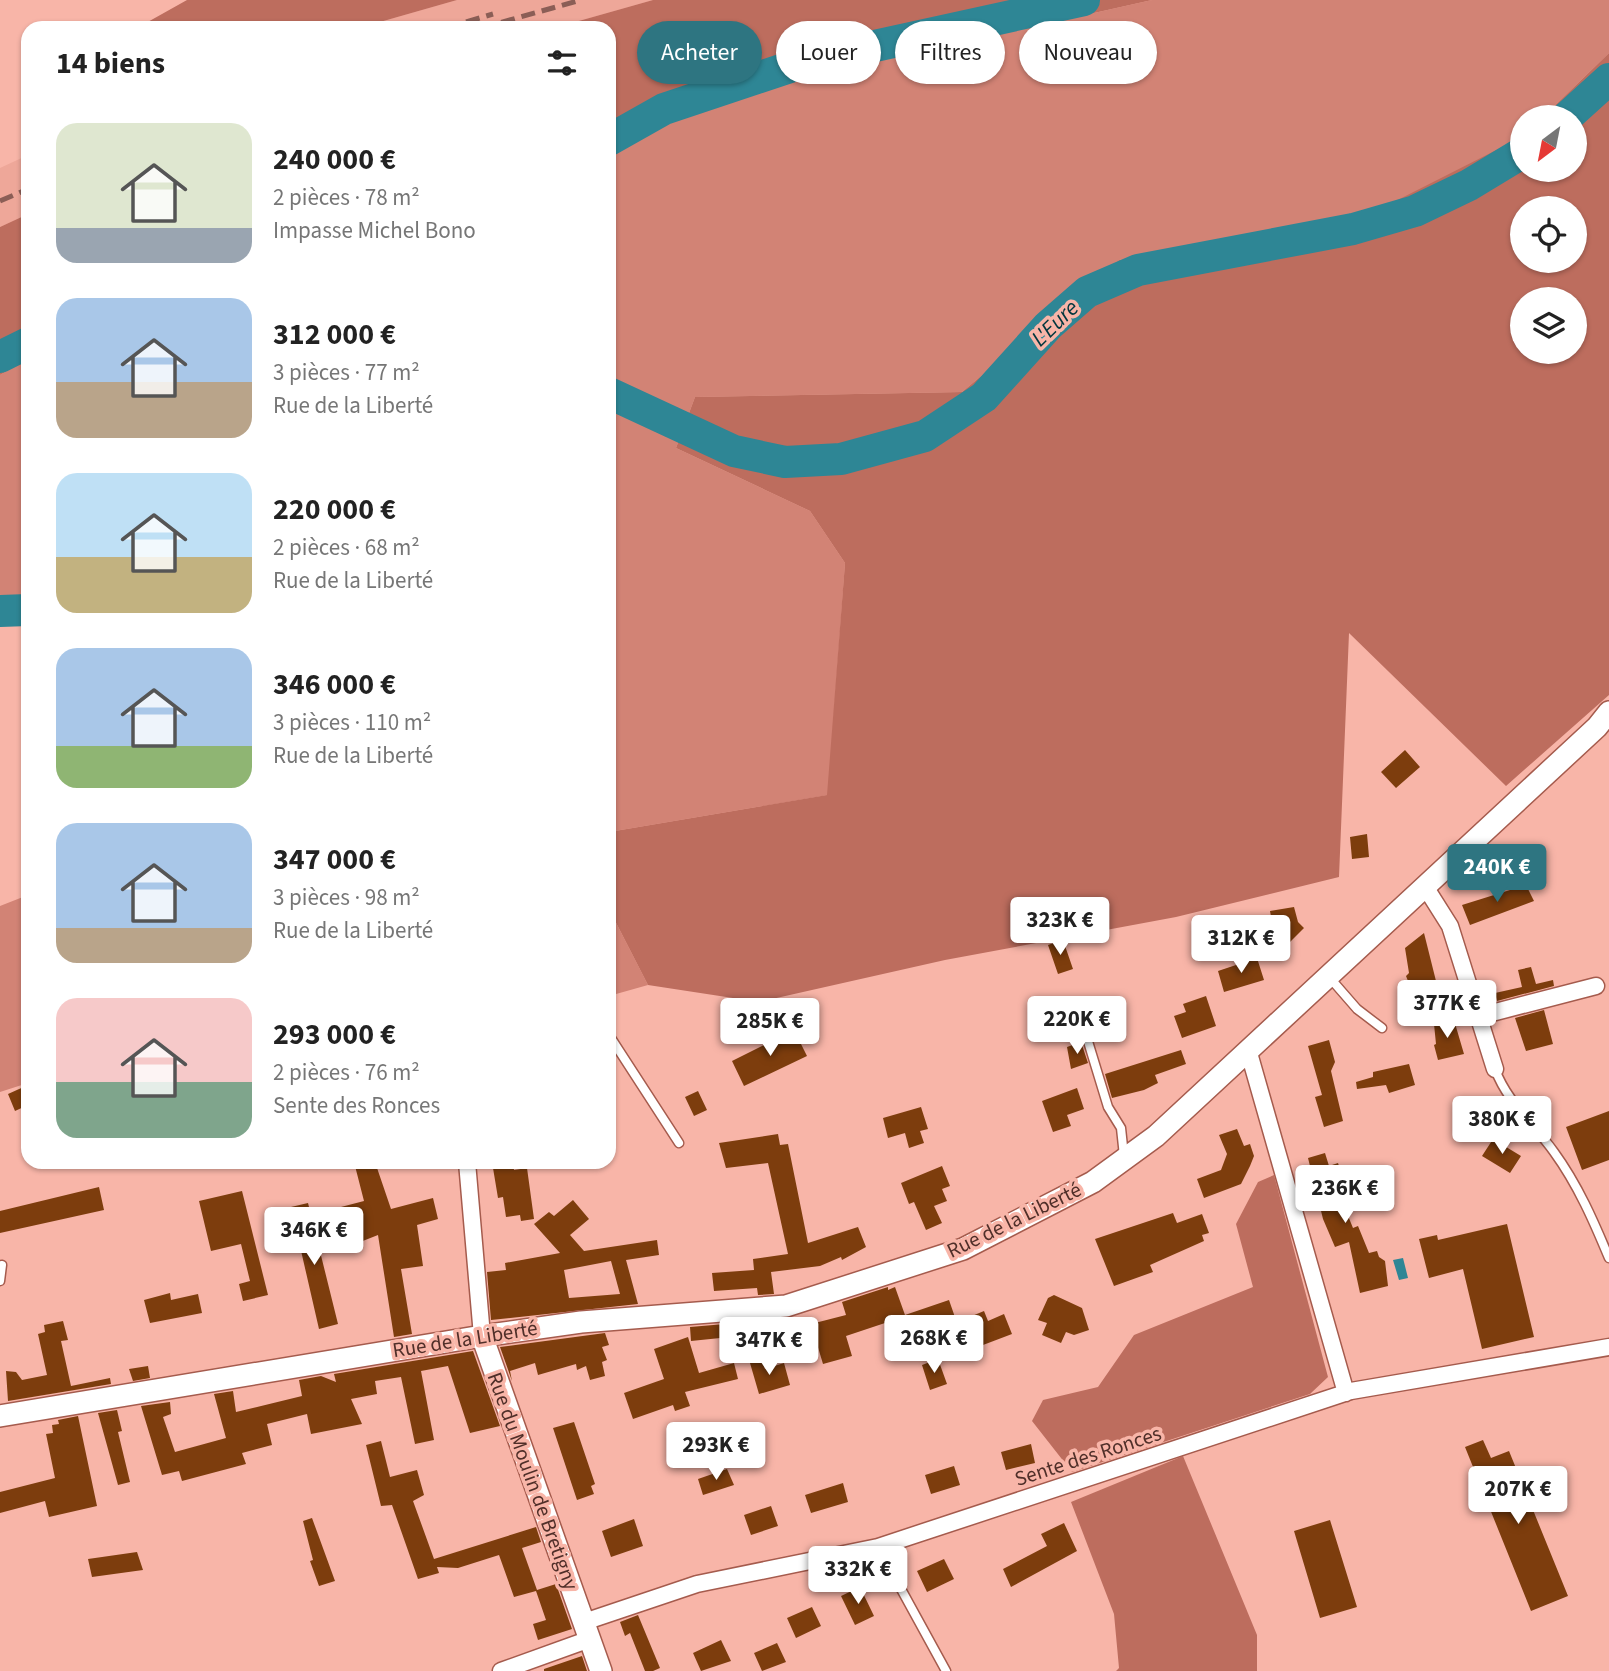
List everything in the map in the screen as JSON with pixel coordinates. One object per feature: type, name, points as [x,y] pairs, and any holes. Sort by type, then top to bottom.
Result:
[{"type":"street","name":"Rue de la Liberté","points":[[0,1413],[582,1322],[786,1306],[963,1249],[1093,1182],[1156,1136],[1330,978],[1597,727],[1609,712]]},
{"type":"street","points":[[1426,888],[1450,926],[1496,1069]]},
{"type":"street","points":[[1480,1016],[1596,986]]},
{"type":"street","points":[[1249,1053],[1346,1393]]},
{"type":"street","name":"Rue du Moulin de Bretigny","points":[[468,1169],[482,1336],[601,1671]]},
{"type":"street","name":"Sente des Ronces","points":[[501,1671],[587,1630],[697,1584],[878,1546],[1346,1393],[1609,1347]]},
{"type":"lane","points":[[1330,978],[1357,1009],[1382,1028]]},
{"type":"lane","points":[[1076,1002],[1108,1107],[1121,1128],[1124,1159]]},
{"type":"lane","points":[[616,1046],[679,1143]]},
{"type":"lane","points":[[1496,1069],[1502,1089],[1555,1153],[1593,1217],[1609,1258]]},
{"type":"lane","points":[[0,1281],[2,1265]]},
{"type":"lane","points":[[878,1546],[946,1671]]},
{"type":"shaded area","points":[[187,0],[457,0],[384,21],[150,21]]},
{"type":"shaded area","points":[[457,0],[653,0],[579,21],[384,21]]},
{"type":"shaded area","points":[[653,0],[1152,0],[1058,21],[1019,21],[1019,30],[1005,33],[1005,21],[895,21],[895,58],[881,61],[881,21],[776,21],[778,84],[702,101],[616,149],[616,21],[579,21]]},
{"type":"shaded area","points":[[1152,0],[1609,0],[1609,53],[1555,105],[1510,105],[1510,145],[1370,214],[1119,260],[962,392],[695,397],[676,448],[810,511],[845,563],[828,795],[616,831],[616,149],[702,101],[778,84],[881,84],[881,61],[895,58],[895,84],[1005,84],[1005,33],[1019,30],[1019,84],[1157,84],[1157,21],[1058,21]]},
{"type":"shaded area","points":[[1609,53],[1609,695],[1506,786],[1349,633],[1339,877],[1176,917],[945,960],[759,1002],[648,985],[616,923],[616,831],[827,795],[845,563],[810,511],[676,448],[695,397],[962,392],[1119,260],[1370,214],[1510,143],[1510,182],[1587,182],[1587,105],[1555,105]]},
{"type":"shaded area","points":[[21,158],[21,217],[0,227],[0,168]]},
{"type":"shaded area","points":[[21,217],[21,363],[0,375],[0,227]]},
{"type":"shaded area","points":[[21,363],[21,596],[0,600],[0,375]]},
{"type":"shaded area","points":[[21,898],[21,1085],[0,1092],[0,906]]},
{"type":"shaded area","points":[[616,923],[648,985],[616,994]]},
{"type":"shaded area","points":[[1274,1175],[1328,1377],[1310,1394],[1072,1472],[1032,1421],[1043,1400],[1098,1387],[1134,1335],[1253,1287],[1236,1224],[1258,1182]]},
{"type":"shaded area","points":[[1183,1456],[1257,1635],[1257,1671],[1116,1671],[1119,1668],[1114,1614],[1071,1502]]},
{"type":"water","points":[[1403,1258],[1408,1278],[1399,1280],[1393,1260]]},
{"type":"building","points":[[1405,750],[1420,767],[1396,788],[1381,772]]},
{"type":"building","points":[[1367,834],[1369,857],[1352,859],[1350,837]]},
{"type":"building","points":[[1526,885],[1534,901],[1470,925],[1462,905]]},
{"type":"building","points":[[1294,907],[1298,922],[1304,928],[1287,945],[1274,933],[1270,911]]},
{"type":"building","points":[[1424,933],[1437,985],[1433,987],[1436,996],[1416,1001],[1406,976],[1409,973],[1405,948]]},
{"type":"building","points":[[1063,940],[1073,969],[1058,974],[1048,945]]},
{"type":"building","points":[[1257,958],[1264,980],[1224,992],[1218,971]]},
{"type":"building","points":[[1531,967],[1536,984],[1553,980],[1554,986],[1497,1001],[1495,993],[1522,987],[1518,970]]},
{"type":"building","points":[[1206,996],[1216,1026],[1182,1038],[1174,1016],[1186,1012],[1183,1004]]},
{"type":"building","points":[[1544,1010],[1553,1044],[1526,1051],[1515,1018]]},
{"type":"building","points":[[1454,1020],[1464,1054],[1438,1060],[1434,1045],[1434,1024]]},
{"type":"building","points":[[794,1030],[807,1056],[744,1086],[732,1061]]},
{"type":"building","points":[[1329,1040],[1335,1062],[1331,1071],[1343,1121],[1324,1127],[1315,1097],[1322,1095],[1308,1046]]},
{"type":"building","points":[[1081,1042],[1088,1063],[1071,1069],[1067,1047]]},
{"type":"building","points":[[1181,1050],[1186,1064],[1155,1075],[1158,1083],[1144,1090],[1112,1098],[1105,1074]]},
{"type":"building","points":[[1409,1064],[1415,1085],[1389,1093],[1386,1085],[1357,1089],[1356,1082],[1373,1077],[1373,1072]]},
{"type":"building","points":[[21,1088],[21,1108],[15,1111],[8,1094]]},
{"type":"building","points":[[1077,1088],[1084,1109],[1067,1115],[1071,1126],[1053,1132],[1042,1101]]},
{"type":"building","points":[[698,1091],[707,1110],[694,1116],[685,1097]]},
{"type":"building","points":[[921,1107],[928,1129],[920,1131],[924,1143],[909,1148],[905,1133],[888,1138],[883,1118]]},
{"type":"building","points":[[1609,1111],[1609,1160],[1582,1170],[1566,1127]]},
{"type":"building","points":[[1237,1129],[1244,1146],[1250,1144],[1254,1156],[1250,1166],[1241,1184],[1204,1198],[1197,1179],[1221,1170],[1227,1154],[1219,1135]]},
{"type":"building","points":[[778,1134],[780,1145],[788,1144],[808,1243],[858,1227],[866,1247],[842,1260],[841,1257],[820,1266],[771,1272],[774,1294],[758,1295],[757,1288],[714,1291],[712,1273],[754,1270],[753,1259],[788,1254],[768,1163],[726,1168],[719,1143]]},
{"type":"building","points":[[1493,1139],[1521,1156],[1510,1173],[1482,1156]]},
{"type":"building","points":[[1325,1153],[1329,1166],[1338,1163],[1347,1191],[1339,1194],[1353,1228],[1358,1226],[1369,1253],[1377,1251],[1379,1257],[1385,1261],[1388,1286],[1360,1293],[1349,1242],[1335,1247],[1323,1219],[1308,1158]]},
{"type":"building","points":[[942,1166],[950,1186],[942,1189],[947,1201],[934,1206],[942,1223],[926,1230],[914,1202],[909,1204],[901,1183]]},
{"type":"building","points":[[356,1169],[377,1169],[391,1209],[433,1198],[438,1219],[417,1225],[423,1266],[401,1269],[412,1334],[394,1337],[378,1235],[350,1246],[341,1207],[364,1201]]},
{"type":"building","points":[[493,1169],[527,1169],[534,1219],[521,1221],[520,1215],[506,1217],[503,1197],[498,1198]]},
{"type":"building","points":[[99,1187],[104,1210],[0,1233],[0,1211]]},
{"type":"building","points":[[242,1191],[268,1295],[243,1301],[239,1284],[250,1281],[241,1244],[211,1251],[199,1201]]},
{"type":"building","points":[[573,1200],[589,1219],[570,1235],[584,1251],[657,1240],[659,1255],[626,1260],[638,1304],[491,1320],[487,1272],[506,1270],[505,1263],[560,1253],[534,1224],[549,1212],[554,1216]],"holes":[[[611,1261],[620,1294],[569,1298],[564,1270]]]},
{"type":"building","points":[[308,1203],[338,1324],[319,1329],[291,1207]]},
{"type":"building","points":[[1173,1213],[1177,1223],[1202,1214],[1209,1233],[1202,1235],[1204,1241],[1150,1265],[1153,1272],[1114,1286],[1095,1239]]},
{"type":"building","points":[[1507,1224],[1534,1337],[1482,1349],[1463,1269],[1429,1278],[1419,1239],[1437,1235],[1438,1240]]},
{"type":"building","points":[[888,1287],[888,1290],[895,1287],[905,1315],[949,1300],[957,1323],[900,1340],[894,1320],[846,1336],[852,1356],[823,1364],[811,1324],[846,1315],[842,1302]]},
{"type":"building","points":[[170,1293],[171,1300],[198,1294],[202,1313],[150,1323],[144,1300]]},
{"type":"building","points":[[1054,1295],[1082,1308],[1089,1330],[1074,1335],[1066,1332],[1061,1343],[1042,1335],[1047,1323],[1038,1320],[1048,1298]]},
{"type":"building","points":[[984,1311],[988,1321],[1004,1314],[1012,1334],[983,1345],[972,1316]]},
{"type":"building","points":[[63,1321],[68,1340],[61,1341],[71,1386],[110,1378],[111,1384],[8,1401],[6,1371],[16,1372],[22,1380],[47,1375],[38,1334],[45,1332],[44,1325]]},
{"type":"building","points":[[725,1324],[730,1337],[691,1341],[690,1327]]},
{"type":"building","points":[[605,1333],[609,1345],[602,1347],[607,1360],[602,1362],[605,1376],[590,1380],[586,1366],[577,1370],[576,1364],[538,1375],[535,1363],[510,1371],[512,1381],[500,1347]]},
{"type":"building","points":[[688,1337],[699,1373],[734,1363],[738,1379],[685,1392],[690,1406],[675,1411],[673,1405],[633,1419],[624,1393],[664,1379],[654,1349]]},
{"type":"building","points":[[473,1351],[500,1426],[470,1433],[448,1366],[421,1371],[434,1440],[415,1444],[401,1377],[375,1381],[377,1394],[351,1399],[362,1424],[311,1434],[307,1414],[267,1424],[272,1445],[242,1453],[246,1464],[182,1481],[179,1471],[162,1475],[141,1406],[170,1402],[171,1414],[163,1417],[175,1452],[226,1438],[214,1394],[233,1391],[236,1412],[302,1396],[299,1380],[321,1376],[336,1382],[334,1374]]},
{"type":"building","points":[[938,1359],[947,1384],[930,1390],[922,1365]]},
{"type":"building","points":[[762,1360],[765,1369],[784,1363],[790,1385],[759,1394],[750,1363]]},
{"type":"building","points":[[148,1366],[150,1378],[133,1381],[129,1369]]},
{"type":"building","points":[[117,1410],[122,1431],[118,1432],[130,1482],[118,1485],[98,1413]]},
{"type":"building","points":[[78,1416],[97,1506],[49,1517],[45,1501],[0,1513],[0,1492],[55,1478],[46,1434],[53,1433],[52,1425],[59,1424],[58,1420]]},
{"type":"building","points":[[574,1422],[595,1484],[591,1486],[594,1494],[577,1500],[553,1428]]},
{"type":"building","points":[[1483,1440],[1491,1458],[1509,1451],[1568,1596],[1531,1611],[1465,1447]]},
{"type":"building","points":[[381,1441],[390,1477],[417,1470],[424,1495],[413,1501],[434,1559],[536,1527],[541,1542],[522,1548],[537,1590],[556,1584],[572,1629],[538,1640],[533,1624],[546,1620],[536,1591],[514,1597],[499,1555],[458,1568],[437,1567],[439,1573],[418,1579],[392,1505],[381,1506],[366,1445]]},
{"type":"building","points":[[1031,1444],[1035,1463],[1006,1470],[1001,1452]]},
{"type":"building","points":[[954,1466],[960,1485],[931,1494],[925,1475]]},
{"type":"building","points":[[727,1469],[734,1485],[703,1495],[698,1479]]},
{"type":"building","points":[[843,1483],[848,1502],[811,1513],[805,1495]]},
{"type":"building","points":[[771,1506],[778,1526],[751,1535],[744,1515]]},
{"type":"building","points":[[312,1518],[335,1581],[319,1586],[310,1561],[313,1560],[303,1521]]},
{"type":"building","points":[[634,1519],[643,1546],[611,1557],[602,1531]]},
{"type":"building","points":[[1330,1520],[1357,1607],[1320,1618],[1294,1531]]},
{"type":"building","points":[[1064,1523],[1077,1551],[1011,1587],[1003,1569],[1047,1546],[1041,1534]]},
{"type":"building","points":[[137,1552],[143,1570],[92,1577],[88,1559]]},
{"type":"building","points":[[944,1559],[954,1579],[927,1592],[917,1571]]},
{"type":"building","points":[[860,1587],[874,1616],[855,1625],[841,1596]]},
{"type":"building","points":[[812,1607],[821,1626],[796,1638],[787,1618]]},
{"type":"building","points":[[638,1615],[660,1668],[653,1671],[645,1671],[630,1633],[625,1636],[620,1622]]},
{"type":"building","points":[[721,1640],[731,1661],[701,1671],[693,1653]]},
{"type":"building","points":[[777,1643],[786,1662],[762,1671],[754,1653]]},
{"type":"building","points":[[582,1656],[587,1671],[544,1671],[544,1669]]},
{"type":"waterway","points":[[616,136],[664,109],[811,60],[1084,0]]},
{"type":"waterway","name":"L'Eure","points":[[1580,105],[1609,79]]},
{"type":"waterway","name":"L'Eure","points":[[616,396],[734,451],[785,462],[841,459],[925,436],[984,397],[1048,326],[1087,292],[1138,270],[1353,229],[1415,211],[1469,185],[1510,160]]},
{"type":"waterway","points":[[0,357],[21,346]]},
{"type":"waterway","name":"L'Eure","points":[[0,611],[21,610]]},
{"type":"railway","points":[[506,21],[581,0]]},
{"type":"railway","points":[[470,21],[493,14]]},
{"type":"railway","points":[[0,201],[21,192]]}]
